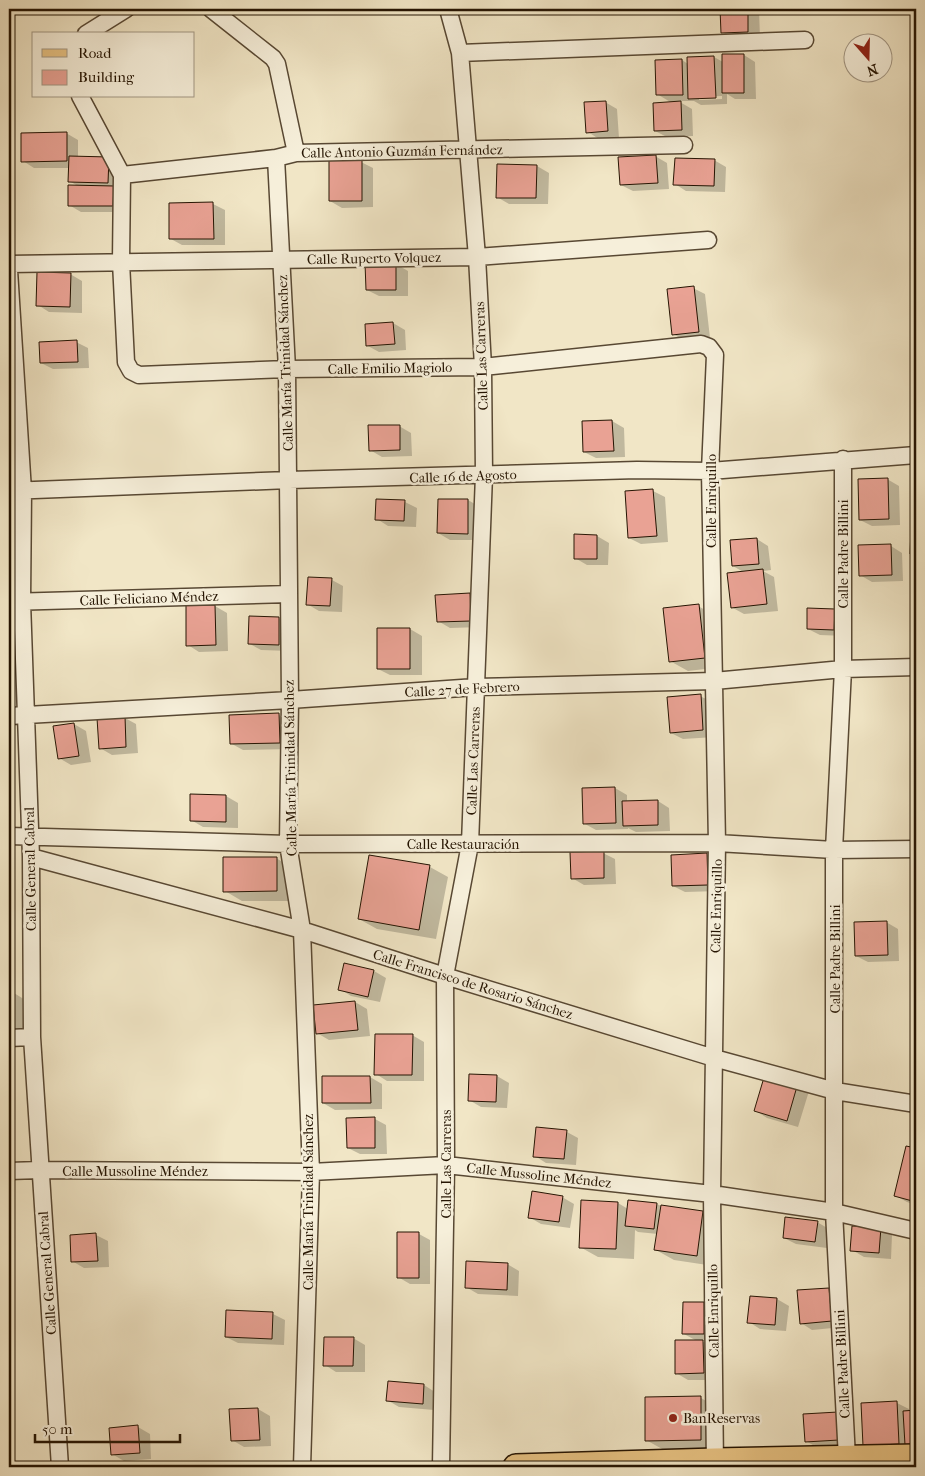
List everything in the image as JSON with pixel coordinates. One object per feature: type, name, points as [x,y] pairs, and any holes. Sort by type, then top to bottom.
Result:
[{"type":"main road","points":[[516,1467],[715,1464],[916,1457]]},
{"type":"street","points":[[89,32],[126,9]]},
{"type":"street","points":[[212,9],[273,58],[276,64],[296,153]]},
{"type":"street","name":"Calle Las Carreras","points":[[441,1467],[446,1166],[445,976],[470,844],[484,475],[483,367],[477,257],[460,54],[448,9]]},
{"type":"street","points":[[460,54],[805,40]]},
{"type":"street","points":[[81,98],[122,175],[121,262]]},
{"type":"street","name":"Calle Antonio Guzmán Fernández","points":[[122,175],[276,158],[296,153],[684,145]]},
{"type":"street","name":"Calle María Trinidad Sánchez","points":[[276,158],[287,369],[289,480],[290,700],[288,844],[302,930],[311,1172],[302,1467]]},
{"type":"street","name":"Calle Ruperto Volquez","points":[[9,264],[477,257],[708,240]]},
{"type":"street","name":"Calle Emilio Magiolo","points":[[121,262],[126,362],[131,371],[140,375],[287,369],[483,367],[701,344],[709,348]]},
{"type":"street","name":"Calle General Cabral","points":[[9,270],[16,491],[15,602],[26,716],[31,858],[32,1037],[60,1467]]},
{"type":"street","name":"Calle Enriquillo","points":[[709,348],[715,356],[710,470],[717,843],[712,1194],[715,1464]]},
{"type":"street","name":"Calle 16 de Agosto","points":[[16,491],[289,480],[637,470],[710,470],[916,455]]},
{"type":"street","name":"Calle Padre Billini","points":[[843,460],[843,669],[834,850],[834,1212],[847,1458]]},
{"type":"street","name":"Calle Feliciano Méndez","points":[[15,602],[289,594]]},
{"type":"street","name":"Calle 27 de Febrero","points":[[9,716],[476,687],[714,681],[843,669],[916,667]]},
{"type":"street","name":"Calle Restauración","points":[[9,836],[288,844],[717,843],[834,850],[916,849]]},
{"type":"street","name":"Calle Francisco de Rosario Sánchez","points":[[31,858],[302,930],[445,976],[714,1058],[835,1091],[916,1104]]},
{"type":"street","points":[[9,1038],[32,1037]]},
{"type":"street","name":"Calle Mussoline Méndez","points":[[9,1171],[311,1172],[446,1166],[712,1194],[834,1212],[916,1231]]},
{"type":"building","points":[[720,9],[748,9],[748,32],[721,33]]},
{"type":"building","points":[[722,54],[744,54],[744,93],[722,93]]},
{"type":"building","points":[[714,56],[716,98],[688,99],[687,57]]},
{"type":"building","points":[[682,59],[683,95],[656,95],[655,60]]},
{"type":"building","points":[[606,101],[608,131],[586,133],[584,102]]},
{"type":"building","points":[[681,101],[682,130],[654,131],[653,103]]},
{"type":"building","points":[[67,132],[67,161],[21,162],[21,133]]},
{"type":"building","points":[[656,155],[658,183],[620,185],[618,157]]},
{"type":"building","points":[[69,156],[109,157],[108,183],[68,182]]},
{"type":"building","points":[[675,158],[715,159],[714,186],[673,185]]},
{"type":"building","points":[[329,160],[362,160],[362,201],[329,201]]},
{"type":"building","points":[[497,164],[537,165],[536,198],[496,198]]},
{"type":"building","points":[[68,185],[114,186],[113,206],[68,206]]},
{"type":"building","points":[[213,202],[214,239],[169,239],[169,203]]},
{"type":"building","points":[[365,263],[396,263],[396,290],[366,290]]},
{"type":"building","points":[[37,272],[71,273],[70,307],[36,306]]},
{"type":"building","points":[[694,286],[699,332],[672,335],[667,289]]},
{"type":"building","points":[[393,322],[395,344],[366,346],[365,324]]},
{"type":"building","points":[[77,340],[78,362],[40,363],[39,342]]},
{"type":"building","points":[[612,420],[614,451],[583,452],[582,421]]},
{"type":"building","points":[[368,425],[400,425],[400,450],[369,451]]},
{"type":"building","points":[[888,478],[889,519],[859,520],[858,479]]},
{"type":"building","points":[[653,489],[657,536],[628,538],[625,491]]},
{"type":"building","points":[[376,499],[405,500],[404,521],[375,520]]},
{"type":"building","points":[[438,499],[468,499],[468,534],[437,533]]},
{"type":"building","points":[[911,529],[916,529],[916,554],[910,554]]},
{"type":"building","points":[[574,534],[597,535],[597,559],[574,559]]},
{"type":"building","points":[[757,538],[759,564],[732,566],[730,540]]},
{"type":"building","points":[[891,544],[892,575],[859,576],[858,545]]},
{"type":"building","points":[[763,569],[767,604],[731,608],[727,573]]},
{"type":"building","points":[[308,577],[332,578],[330,606],[306,605]]},
{"type":"building","points":[[470,593],[471,621],[437,622],[435,595]]},
{"type":"building","points":[[699,604],[705,658],[669,662],[663,608]]},
{"type":"building","points":[[186,605],[215,605],[216,645],[186,646]]},
{"type":"building","points":[[807,608],[835,609],[834,630],[807,629]]},
{"type":"building","points":[[249,616],[279,617],[279,645],[248,644]]},
{"type":"building","points":[[377,628],[410,628],[410,669],[377,669]]},
{"type":"building","points":[[701,694],[703,730],[670,733],[667,697]]},
{"type":"building","points":[[279,713],[280,743],[230,744],[229,715]]},
{"type":"building","points":[[125,716],[126,747],[99,749],[97,718]]},
{"type":"building","points":[[74,723],[79,756],[58,759],[53,726]]},
{"type":"building","points":[[615,787],[616,823],[583,824],[582,788]]},
{"type":"building","points":[[190,794],[226,795],[226,822],[190,821]]},
{"type":"building","points":[[658,800],[658,825],[623,826],[622,801]]},
{"type":"building","points":[[604,851],[604,878],[571,879],[570,852]]},
{"type":"building","points":[[707,853],[708,885],[672,886],[671,855]]},
{"type":"building","points":[[369,855],[430,865],[419,930],[358,919]]},
{"type":"building","points":[[223,857],[277,857],[277,891],[223,892]]},
{"type":"building","points":[[887,921],[888,955],[855,956],[854,922]]},
{"type":"building","points":[[344,963],[374,970],[368,997],[338,990]]},
{"type":"building","points":[[355,1001],[358,1030],[316,1034],[313,1005]]},
{"type":"building","points":[[375,1034],[413,1034],[412,1075],[374,1075]]},
{"type":"building","points":[[916,1066],[916,1084],[913,1084]]},
{"type":"building","points":[[469,1074],[497,1075],[496,1102],[468,1101]]},
{"type":"building","points":[[765,1074],[798,1083],[787,1121],[754,1111]]},
{"type":"building","points":[[322,1076],[370,1076],[371,1103],[322,1103]]},
{"type":"building","points":[[375,1117],[375,1148],[347,1148],[346,1118]]},
{"type":"building","points":[[536,1127],[567,1130],[564,1159],[533,1157]]},
{"type":"building","points":[[906,1146],[916,1148],[916,1202],[894,1196]]},
{"type":"building","points":[[532,1191],[563,1196],[559,1222],[528,1218]]},
{"type":"building","points":[[581,1200],[618,1202],[616,1249],[579,1248]]},
{"type":"building","points":[[628,1200],[657,1203],[654,1229],[625,1226]]},
{"type":"building","points":[[661,1205],[703,1211],[697,1256],[654,1250]]},
{"type":"building","points":[[785,1217],[818,1221],[815,1242],[783,1238]]},
{"type":"building","points":[[852,1226],[881,1227],[879,1253],[850,1251]]},
{"type":"building","points":[[397,1232],[419,1232],[419,1278],[397,1278]]},
{"type":"building","points":[[96,1233],[98,1261],[71,1262],[70,1235]]},
{"type":"building","points":[[466,1261],[508,1263],[507,1290],[465,1288]]},
{"type":"building","points":[[829,1288],[832,1321],[800,1324],[797,1290]]},
{"type":"building","points":[[750,1296],[777,1298],[775,1325],[747,1323]]},
{"type":"building","points":[[683,1302],[704,1302],[704,1334],[682,1334]]},
{"type":"building","points":[[226,1310],[273,1312],[272,1339],[225,1337]]},
{"type":"building","points":[[324,1337],[354,1337],[353,1366],[323,1366]]},
{"type":"building","points":[[675,1340],[703,1340],[704,1373],[675,1374]]},
{"type":"building","points":[[388,1381],[424,1384],[423,1404],[386,1401]]},
{"type":"building","name":"BanReservas","points":[[701,1396],[701,1440],[645,1441],[645,1397]]},
{"type":"building","points":[[897,1401],[899,1444],[863,1446],[861,1403]]},
{"type":"building","points":[[258,1408],[260,1440],[231,1441],[229,1409]]},
{"type":"building","points":[[916,1410],[916,1444],[905,1445],[903,1411]]},
{"type":"building","points":[[838,1412],[839,1440],[805,1442],[803,1414]]},
{"type":"building","points":[[138,1425],[140,1453],[111,1455],[109,1428]]},
{"type":"place","name":"BanReservas","points":[[673,1418]]}]
